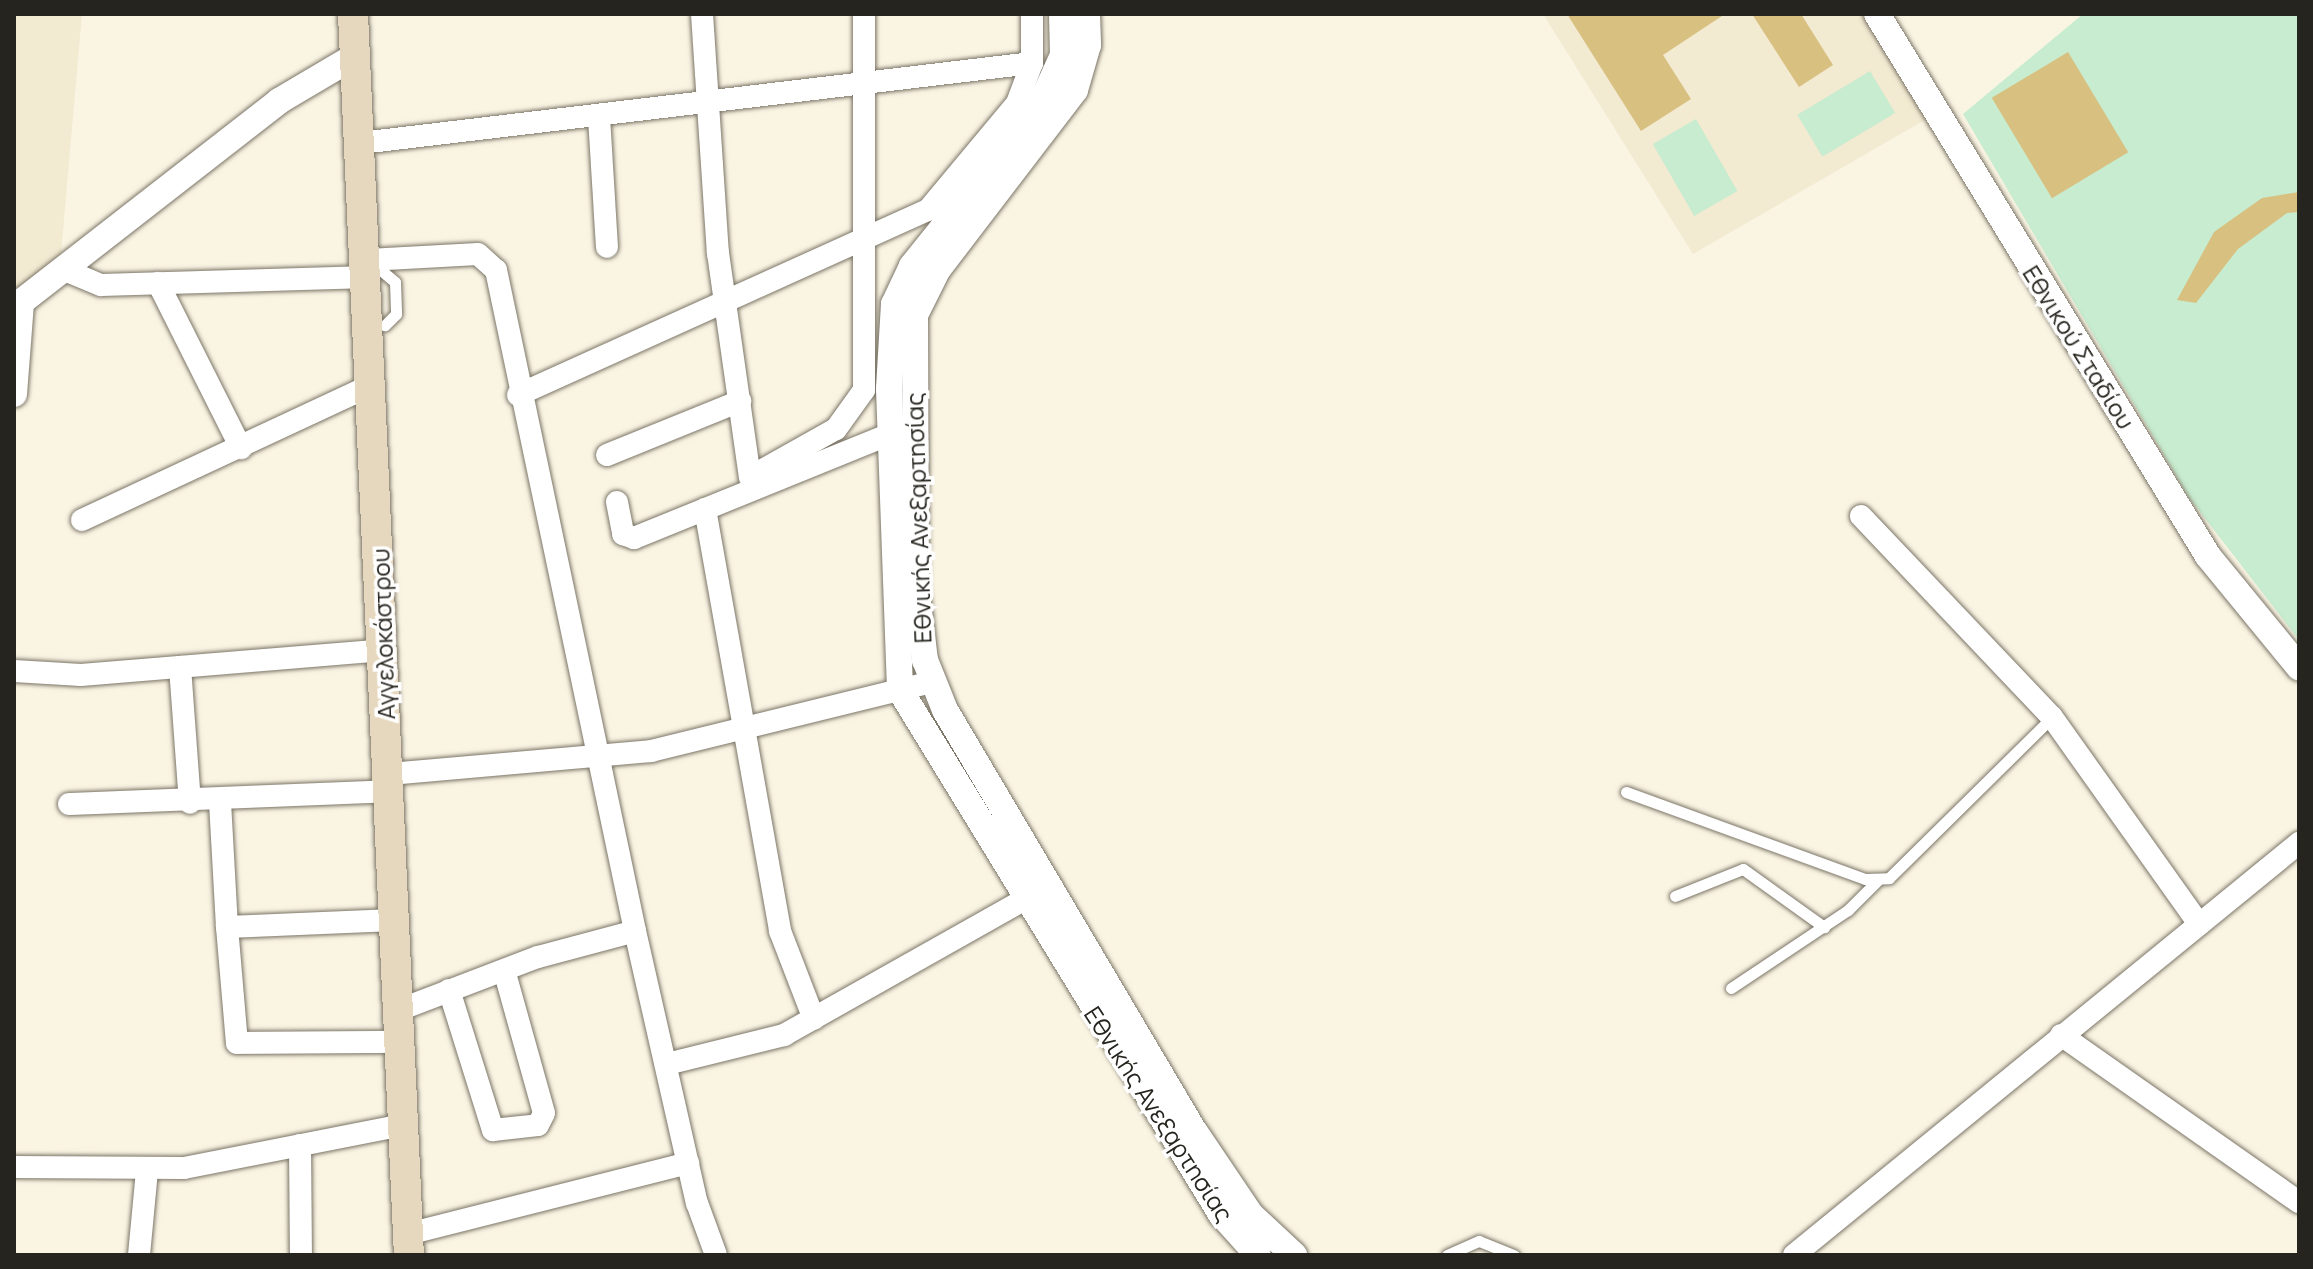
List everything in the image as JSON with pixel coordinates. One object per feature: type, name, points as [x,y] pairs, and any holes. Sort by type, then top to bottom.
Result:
[{"type":"main road","name":"Αγγελοκάστρου","points":[[353,14],[373,269],[373,384],[408,1244]]},
{"type":"street","points":[[702,14],[724,299],[750,477],[854,413],[864,390],[861,240],[867,78],[864,14]]},
{"type":"street","points":[[518,395],[933,205],[1017,103],[1032,63],[1032,14]]},
{"type":"street","name":"Εθνικής Ανεξαρτησίας","points":[[1062,14],[1063,55],[1039,108],[897,295],[889,323],[916,587],[931,682],[1047,886],[1195,1132],[1272,1251]]},
{"type":"street","name":"Εθνικής Ανεξαρτησίας","points":[[1087,14],[1088,45],[1075,90],[920,305],[911,338],[901,429],[900,690],[1024,902],[1221,1214],[1272,1251]]},
{"type":"street","name":"Εθνικού Σταδίου","points":[[1877,14],[2208,556],[2299,667]]},
{"type":"street","points":[[14,394],[18,305],[279,101],[355,56]]},
{"type":"street","points":[[361,143],[599,117],[867,78],[1032,63]]},
{"type":"street","points":[[599,117],[607,247]]},
{"type":"street","points":[[65,270],[101,285],[373,269],[478,254],[491,260],[635,931],[688,1163],[716,1255]]},
{"type":"street","points":[[158,283],[241,448]]},
{"type":"street","points":[[82,520],[373,384]]},
{"type":"street","points":[[607,455],[740,401]]},
{"type":"street","points":[[617,502],[630,539],[901,429]]},
{"type":"street","points":[[705,509],[780,931],[814,1019]]},
{"type":"street","points":[[1861,516],[2052,717],[2199,924]]},
{"type":"street","points":[[14,671],[180,667],[384,650]]},
{"type":"street","points":[[180,667],[190,803]]},
{"type":"street","points":[[69,804],[220,802],[598,756],[743,728],[931,682]]},
{"type":"street","points":[[220,802],[237,1043],[400,1042]]},
{"type":"street","points":[[1794,1255],[2299,843]]},
{"type":"street","points":[[667,1064],[763,1044],[814,1019],[1024,902],[1047,886]]},
{"type":"street","points":[[227,927],[395,920]]},
{"type":"street","points":[[399,1010],[504,970],[635,931]]},
{"type":"street","points":[[449,990],[493,1130],[538,1125],[544,1113],[504,970]]},
{"type":"street","points":[[2061,1035],[2299,1202]]},
{"type":"street","points":[[14,1167],[147,1171],[403,1125]]},
{"type":"street","points":[[300,1145],[301,1255]]},
{"type":"street","points":[[408,1244],[688,1163]]},
{"type":"street","points":[[139,1255],[147,1171]]},
{"type":"lane","points":[[373,269],[395,282],[396,314],[385,325]]},
{"type":"lane","points":[[1731,988],[1824,927],[1878,880],[1900,872],[2052,717]]},
{"type":"lane","points":[[1626,792],[1878,880]]},
{"type":"lane","points":[[1675,896],[1743,869],[1824,927]]},
{"type":"lane","points":[[1447,1255],[1479,1241],[1514,1255]]},
{"type":"shaded area","points":[[14,14],[82,14],[61,254],[14,293]]},
{"type":"shaded area","points":[[1543,14],[1867,14],[1930,117],[1693,254]]},
{"type":"green space","points":[[2083,14],[2299,14],[2299,640],[2190,499],[1963,114]]},
{"type":"green space","points":[[1870,71],[1895,113],[1822,157],[1797,115]]},
{"type":"green space","points":[[1696,119],[1738,191],[1694,216],[1653,144]]},
{"type":"building","points":[[1567,14],[1725,14],[1663,55],[1691,99],[1641,131]]},
{"type":"building","points":[[1752,14],[1801,14],[1833,65],[1799,87]]},
{"type":"building","points":[[2068,52],[2128,152],[2052,198],[1992,98]]},
{"type":"building","points":[[2299,192],[2299,212],[2287,213],[2238,249],[2196,303],[2177,300],[2214,232],[2262,198]]}]
